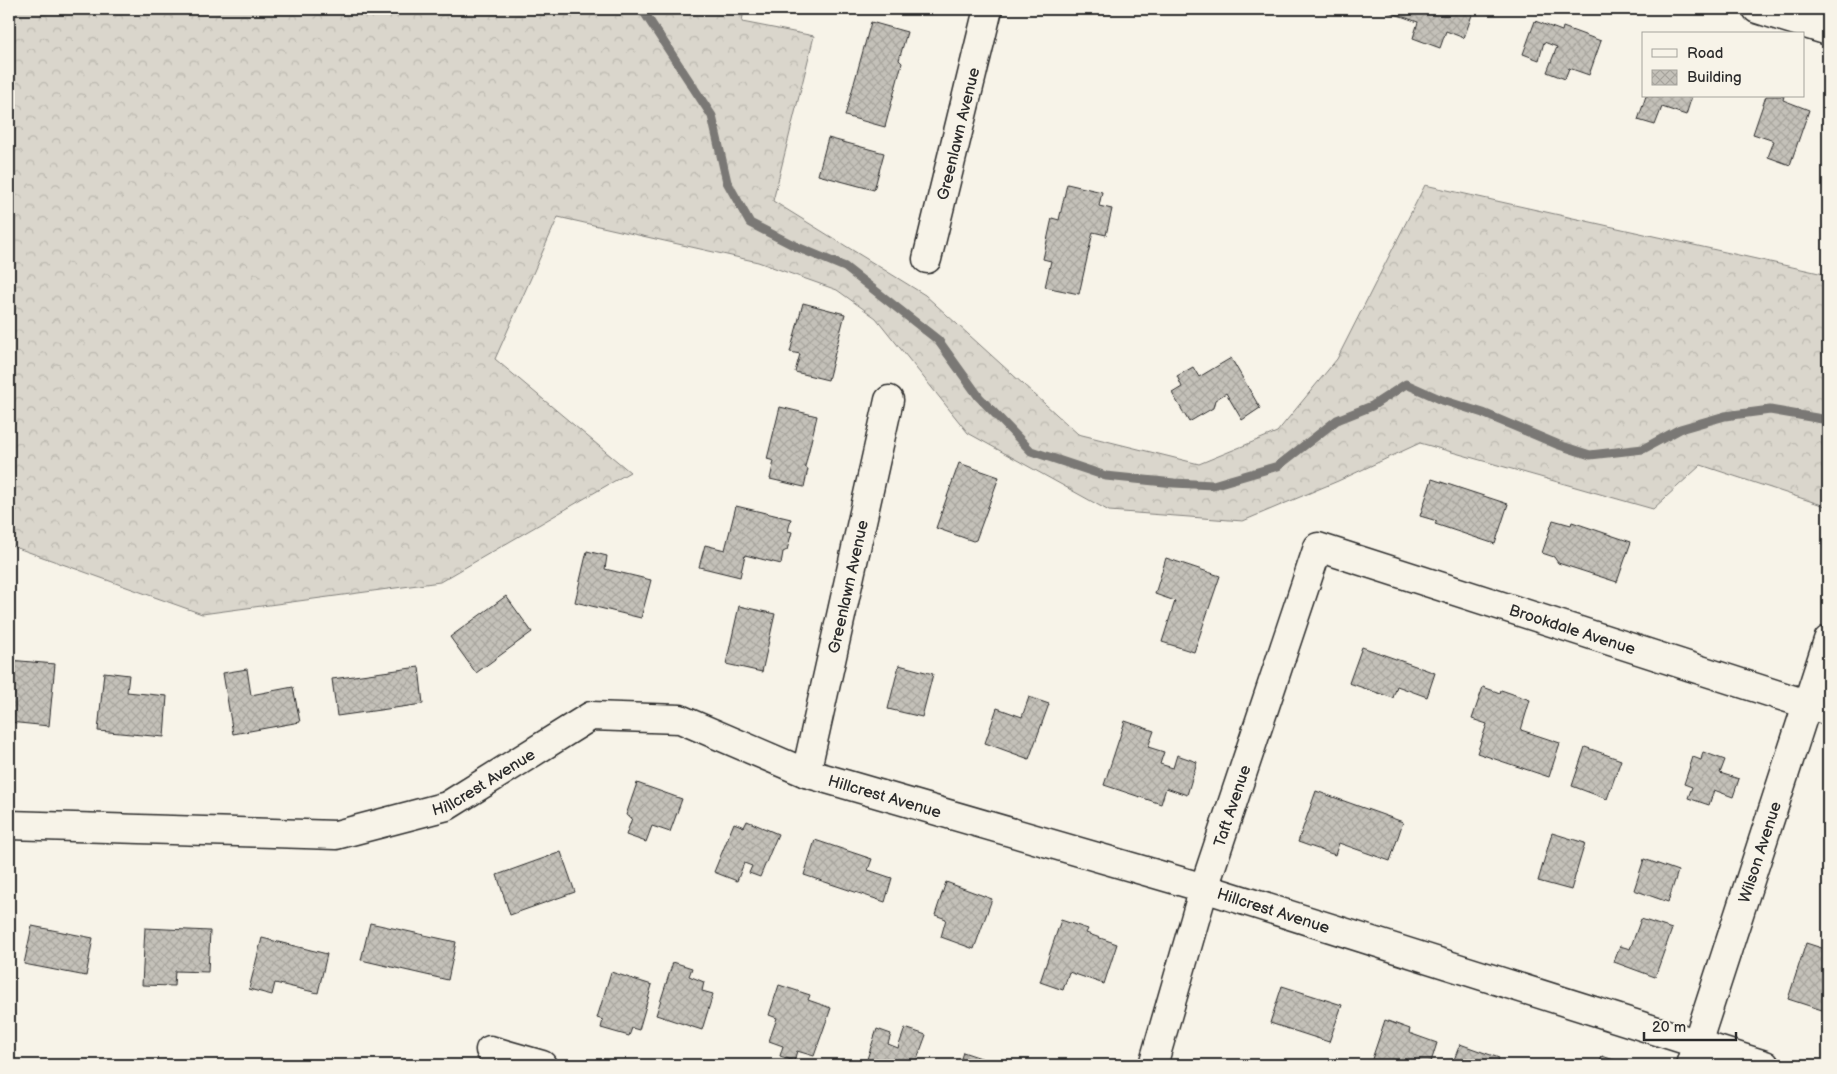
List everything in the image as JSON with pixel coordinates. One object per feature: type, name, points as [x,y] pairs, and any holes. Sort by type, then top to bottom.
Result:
[{"type":"street","name":"Greenlawn Avenue","points":[[927,259],[988,9]]},
{"type":"street","points":[[1757,9],[1828,31]]},
{"type":"street","name":"Greenlawn Avenue","points":[[806,773],[889,400]]},
{"type":"street","name":"Brookdale Avenue","points":[[1318,547],[1818,708]]},
{"type":"street","name":"Taft Avenue","points":[[1152,1065],[1204,888],[1318,547]]},
{"type":"street","name":"Wilson Avenue","points":[[1693,1055],[1818,708],[1828,640]]},
{"type":"street","name":"Hillcrest Avenue","points":[[9,825],[336,835],[448,806],[591,716],[680,719],[806,773],[1204,888],[1693,1055],[1765,1065]]},
{"type":"street","points":[[490,1050],[542,1065]]},
{"type":"green space","points":[[9,9],[744,9],[742,22],[814,36],[773,201],[925,295],[1078,434],[1199,464],[1277,432],[1337,359],[1425,185],[1828,275],[1828,507],[1701,465],[1653,509],[1420,443],[1338,481],[1243,521],[1109,511],[968,433],[876,318],[837,290],[758,262],[558,217],[495,359],[630,472],[440,582],[202,614],[9,545]]},
{"type":"building","points":[[1087,9],[1113,9],[1111,14]]},
{"type":"building","points":[[1390,9],[1474,9],[1464,38],[1446,31],[1440,48],[1413,38],[1418,22],[1389,12]]},
{"type":"building","points":[[1535,21],[1562,31],[1563,27],[1601,41],[1589,75],[1569,68],[1565,79],[1547,72],[1557,47],[1544,42],[1539,60],[1523,54]]},
{"type":"building","points":[[871,22],[907,32],[899,60],[902,63],[885,127],[845,116]]},
{"type":"building","points":[[1645,98],[1691,98],[1686,115],[1662,107],[1655,125],[1638,120]]},
{"type":"building","points":[[1765,98],[1784,98],[1783,100],[1809,110],[1790,165],[1768,157],[1774,141],[1753,134]]},
{"type":"building","points":[[828,138],[884,153],[874,190],[818,175]]},
{"type":"building","points":[[1067,184],[1102,192],[1099,206],[1112,209],[1106,235],[1093,232],[1079,294],[1045,287],[1051,261],[1043,259],[1052,218],[1059,220]]},
{"type":"building","points":[[803,303],[845,314],[828,380],[795,372],[800,354],[790,352]]},
{"type":"building","points":[[1231,358],[1260,408],[1242,420],[1226,393],[1215,400],[1213,408],[1189,422],[1172,393],[1182,387],[1177,376],[1193,367],[1199,377]]},
{"type":"building","points":[[780,407],[817,416],[805,467],[808,469],[804,487],[770,479],[774,461],[767,459]]},
{"type":"building","points":[[959,463],[999,477],[976,540],[973,541],[936,528]]},
{"type":"building","points":[[1432,479],[1508,504],[1495,544],[1435,524],[1437,521],[1420,516]]},
{"type":"building","points":[[736,506],[791,519],[788,531],[792,532],[787,550],[783,552],[781,564],[745,555],[740,577],[699,567],[705,545],[725,550]]},
{"type":"building","points":[[1553,520],[1571,525],[1572,522],[1631,542],[1617,582],[1558,563],[1554,557],[1542,553]]},
{"type":"building","points":[[587,551],[607,556],[605,569],[651,580],[641,618],[575,602]]},
{"type":"building","points":[[1166,558],[1220,576],[1194,652],[1162,642],[1175,601],[1155,594]]},
{"type":"building","points":[[506,596],[532,632],[476,673],[450,637]]},
{"type":"building","points":[[739,606],[775,614],[762,672],[726,664]]},
{"type":"building","points":[[1362,647],[1435,673],[1427,697],[1397,686],[1393,698],[1349,683]]},
{"type":"building","points":[[9,660],[55,664],[49,726],[9,722]]},
{"type":"building","points":[[899,665],[933,674],[922,717],[888,709]]},
{"type":"building","points":[[419,667],[423,704],[337,716],[332,679]]},
{"type":"building","points":[[247,669],[251,695],[293,687],[300,722],[233,734],[223,673]]},
{"type":"building","points":[[104,672],[129,675],[127,692],[167,696],[164,737],[98,731]]},
{"type":"building","points":[[1483,687],[1500,693],[1501,690],[1530,700],[1521,730],[1560,743],[1549,777],[1477,753],[1487,724],[1472,719]]},
{"type":"building","points":[[1029,697],[1049,704],[1029,759],[985,743],[997,708],[1022,717]]},
{"type":"building","points":[[1125,721],[1154,731],[1148,747],[1164,752],[1160,764],[1173,768],[1177,755],[1197,762],[1187,795],[1166,788],[1161,804],[1104,785]]},
{"type":"building","points":[[1585,747],[1621,760],[1607,799],[1572,786]]},
{"type":"building","points":[[1703,752],[1725,760],[1720,773],[1739,779],[1733,797],[1714,790],[1709,805],[1688,798],[1692,787],[1684,784],[1693,757],[1701,760]]},
{"type":"building","points":[[637,783],[682,799],[670,832],[652,826],[646,842],[626,835],[632,818],[626,815]]},
{"type":"building","points":[[1316,791],[1403,822],[1390,861],[1339,843],[1335,855],[1298,842]]},
{"type":"building","points":[[747,821],[778,834],[760,877],[749,873],[752,866],[744,863],[737,881],[714,872],[734,823],[744,827]]},
{"type":"building","points":[[1552,833],[1585,843],[1571,890],[1538,881]]},
{"type":"building","points":[[815,840],[872,859],[868,870],[892,878],[885,902],[804,875]]},
{"type":"building","points":[[561,852],[575,892],[510,915],[497,875]]},
{"type":"building","points":[[1644,859],[1678,871],[1668,902],[1634,890]]},
{"type":"building","points":[[946,882],[992,899],[974,949],[941,937],[946,919],[935,915]]},
{"type":"building","points":[[1641,919],[1672,929],[1655,977],[1614,962],[1620,946],[1630,949]]},
{"type":"building","points":[[1061,920],[1088,929],[1086,933],[1117,944],[1104,984],[1069,972],[1063,990],[1040,982]]},
{"type":"building","points":[[370,923],[456,942],[448,980],[361,960]]},
{"type":"building","points":[[32,926],[93,938],[86,976],[24,964]]},
{"type":"building","points":[[145,928],[210,931],[208,972],[175,971],[174,986],[142,985]]},
{"type":"building","points":[[262,938],[327,954],[318,993],[275,983],[272,995],[249,989]]},
{"type":"building","points":[[1806,943],[1828,950],[1828,1012],[1788,999]]},
{"type":"building","points":[[673,962],[692,968],[689,976],[704,982],[702,991],[713,994],[702,1030],[656,1015]]},
{"type":"building","points":[[611,972],[652,985],[639,1030],[632,1028],[629,1036],[601,1028],[603,1020],[597,1018]]},
{"type":"building","points":[[779,985],[810,995],[808,1000],[831,1008],[814,1056],[797,1051],[794,1061],[780,1056],[783,1046],[769,1041],[777,1018],[769,1015]]},
{"type":"building","points":[[1282,986],[1342,1005],[1329,1042],[1270,1023]]},
{"type":"building","points":[[1385,1020],[1410,1029],[1409,1033],[1437,1043],[1430,1065],[1370,1065]]},
{"type":"building","points":[[905,1028],[926,1035],[915,1065],[865,1065],[877,1029],[891,1034],[888,1044],[898,1048]]},
{"type":"building","points":[[1460,1044],[1499,1058],[1496,1065],[1452,1065]]},
{"type":"building","points":[[963,1052],[987,1060],[985,1065],[959,1065]]},
{"type":"building","points":[[1602,1056],[1629,1065],[1599,1065]]},
{"type":"waterway","points":[[642,9],[712,116],[727,182],[750,223],[797,247],[845,267],[938,340],[979,397],[1031,451],[1106,476],[1213,485],[1278,466],[1337,420],[1372,406],[1406,384],[1442,400],[1483,413],[1559,445],[1590,455],[1643,449],[1680,429],[1725,416],[1770,410],[1828,420]]}]
